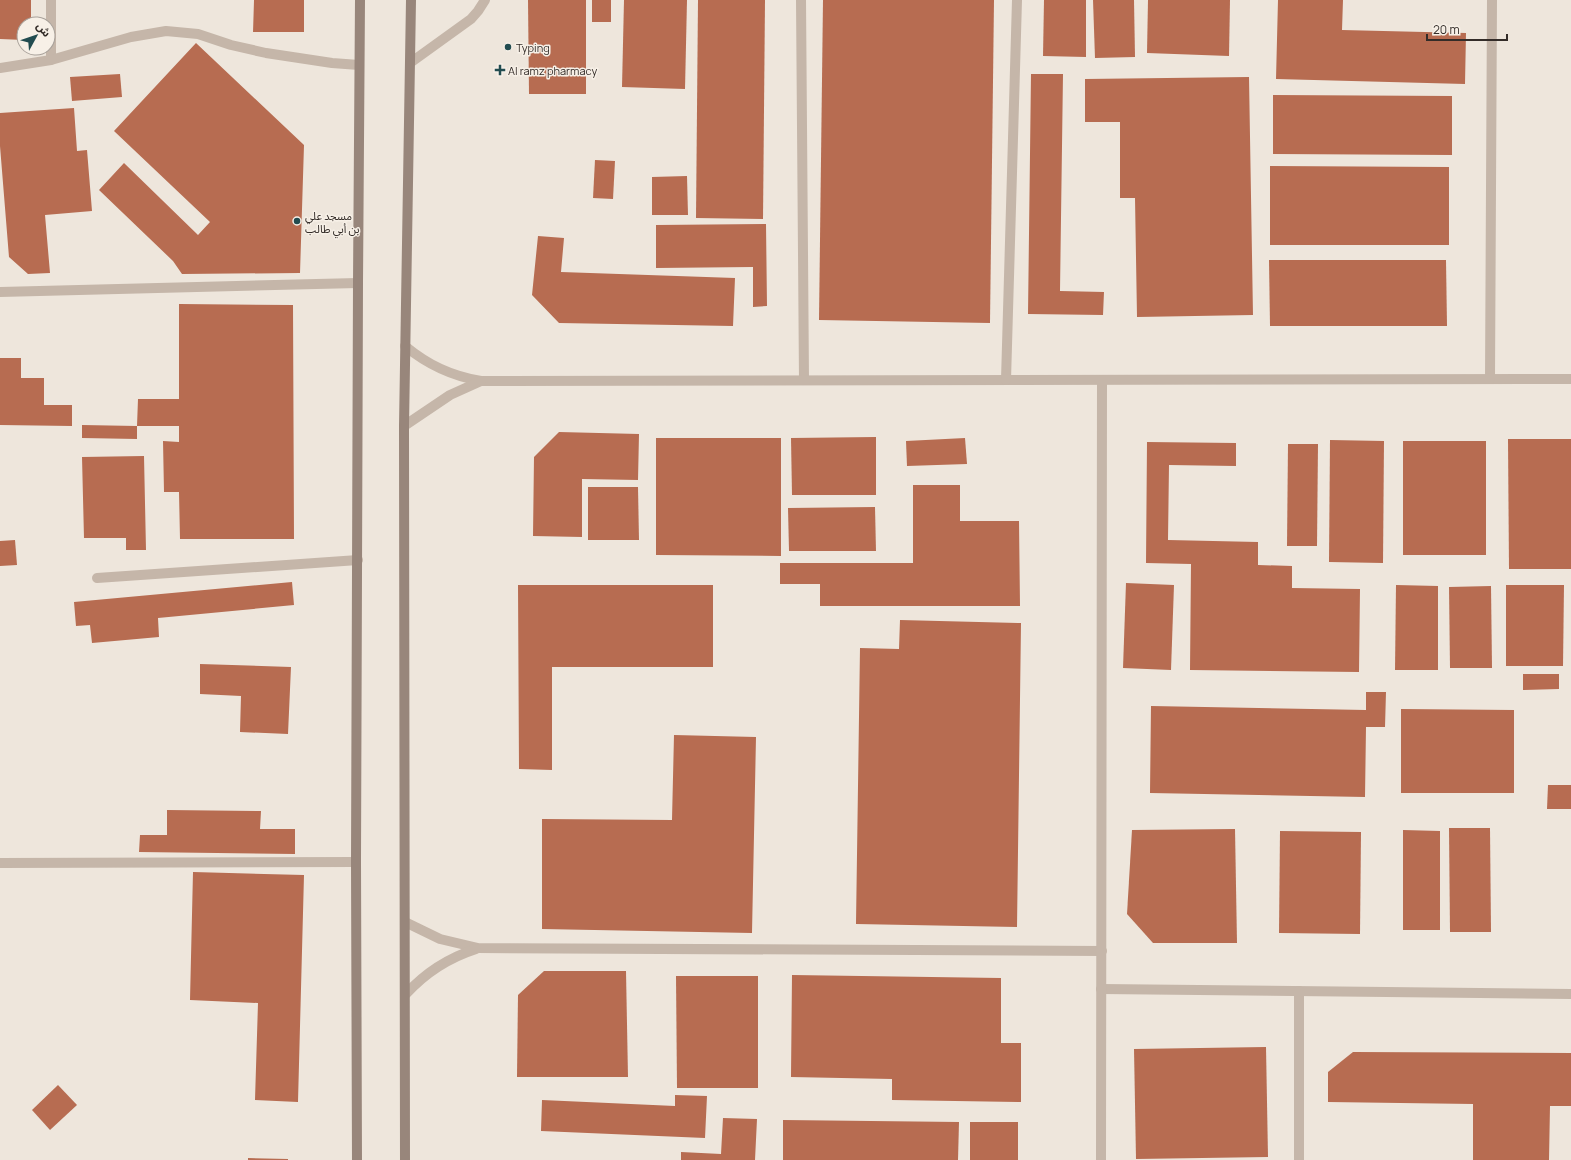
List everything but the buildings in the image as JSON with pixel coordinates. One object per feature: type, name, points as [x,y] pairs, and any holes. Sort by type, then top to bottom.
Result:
[{"type":"main road","points":[[357,1160],[356,862],[360,0]]},
{"type":"main road","points":[[405,1160],[406,994],[404,426],[411,0]]},
{"type":"lane","points":[[51,0],[51,60]]},
{"type":"lane","points":[[410,63],[471,18],[485,0]]},
{"type":"lane","points":[[801,0],[804,380]]},
{"type":"lane","points":[[1006,380],[1017,0]]},
{"type":"lane","points":[[1490,379],[1492,0]]},
{"type":"lane","points":[[0,68],[51,60],[131,37],[166,31],[198,34],[231,45],[266,53],[359,65]]},
{"type":"lane","points":[[0,292],[358,283]]},
{"type":"lane","points":[[405,346],[418,357],[448,373],[481,381],[1571,379]]},
{"type":"lane","points":[[1101,1160],[1102,380]]},
{"type":"lane","points":[[404,426],[450,395],[481,381]]},
{"type":"lane","points":[[97,578],[358,560]]},
{"type":"lane","points":[[0,863],[356,862]]},
{"type":"lane","points":[[405,922],[440,939],[478,948],[1102,951]]},
{"type":"lane","points":[[406,994],[431,970],[456,956],[478,948]]},
{"type":"lane","points":[[1101,989],[1571,994]]},
{"type":"lane","points":[[1299,1160],[1300,991]]},
{"type":"place","name":"Typing","points":[[508,47]]},
{"type":"place","name":"Al ramz pharmacy","points":[[500,70]]},
{"type":"place","name":"مسجد علي بن أبي طالب","points":[[297,221]]}]
